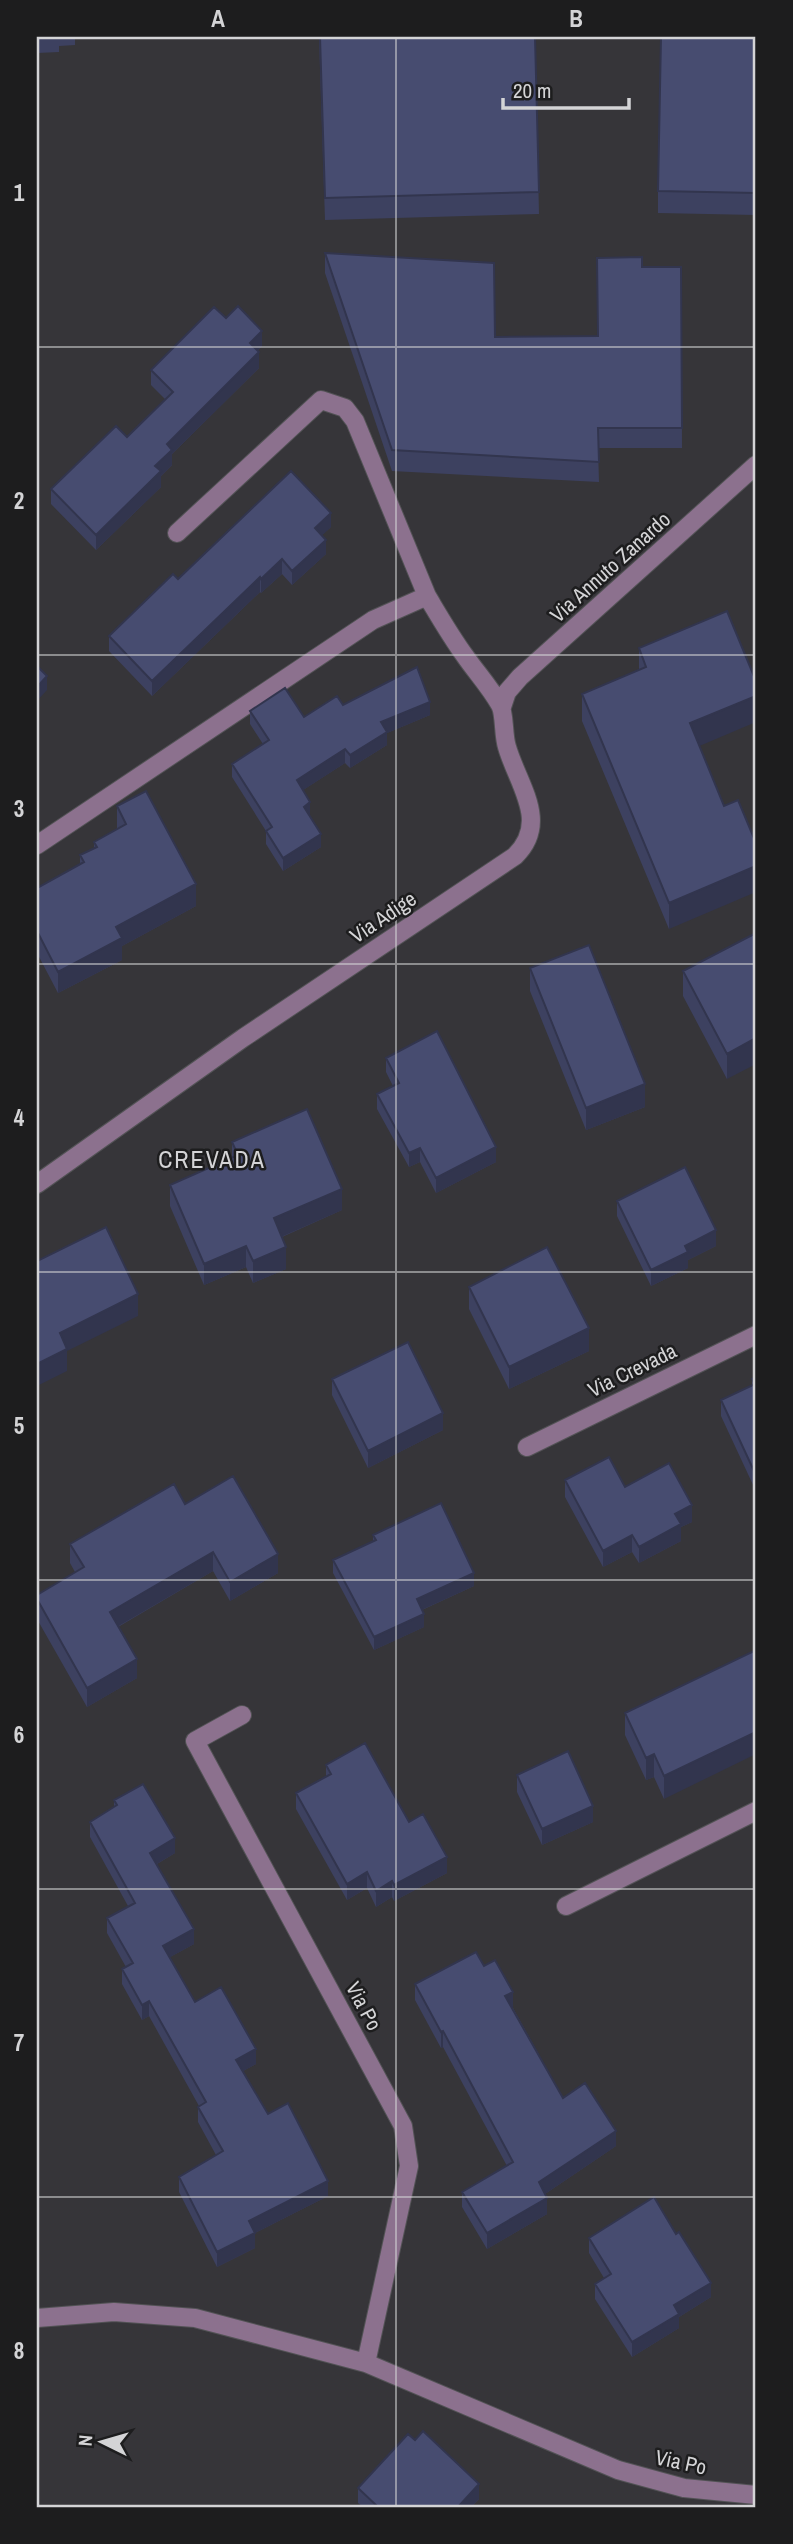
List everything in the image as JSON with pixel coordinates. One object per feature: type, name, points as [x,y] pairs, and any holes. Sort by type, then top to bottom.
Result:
[{"type":"street","name":"Via Adige","points":[[37,1184],[243,1038],[514,856],[525,846],[531,832],[532,814],[507,748],[502,707],[427,596],[355,421],[345,408],[321,400],[177,533]]},
{"type":"street","name":"Via Annuto Zanardo","points":[[502,707],[507,692],[520,677],[756,465]]},
{"type":"street","points":[[37,845],[373,620],[427,596]]},
{"type":"street","name":"Via Crevada","points":[[527,1447],[756,1335]]},
{"type":"street","name":"Via Po","points":[[242,1714],[195,1741],[404,2126],[409,2166],[366,2363]]},
{"type":"street","points":[[566,1906],[756,1811]]},
{"type":"street","name":"Via Po","points":[[37,2318],[114,2312],[195,2318],[366,2363],[618,2470],[684,2488],[756,2496]]},
{"type":"building","points":[[320,37],[535,37],[539,192],[325,198]]},
{"type":"building","points":[[661,37],[756,37],[756,193],[658,191]]},
{"type":"building","points":[[325,253],[494,263],[495,337],[598,336],[597,258],[642,257],[642,267],[681,267],[682,428],[598,428],[599,462],[392,450]]},
{"type":"building","points":[[238,306],[262,331],[250,343],[259,352],[167,444],[172,450],[155,466],[161,471],[96,535],[51,489],[116,426],[127,437],[173,392],[151,370],[214,307],[226,318]]},
{"type":"building","points":[[291,471],[331,513],[315,528],[326,540],[292,571],[282,559],[152,681],[109,636],[173,574],[178,579]]},
{"type":"building","points":[[727,611],[756,681],[756,696],[690,723],[724,806],[738,800],[756,843],[756,866],[669,903],[582,694],[646,667],[639,648]]},
{"type":"building","points":[[37,666],[47,676],[37,687]]},
{"type":"building","points":[[417,667],[430,702],[381,722],[387,732],[350,755],[345,749],[297,780],[310,802],[304,807],[321,834],[283,858],[266,831],[272,827],[232,764],[269,740],[250,711],[285,688],[304,717],[337,696],[343,705]]},
{"type":"building","points":[[146,791],[196,884],[116,927],[122,938],[58,972],[37,931],[37,888],[84,862],[80,855],[97,847],[94,842],[126,824],[117,806]]},
{"type":"building","points":[[756,933],[756,1038],[727,1054],[683,971]]},
{"type":"building","points":[[589,945],[645,1084],[586,1108],[530,968]]},
{"type":"building","points":[[437,1031],[496,1147],[436,1178],[420,1148],[409,1153],[377,1094],[399,1083],[386,1058]]},
{"type":"building","points":[[307,1109],[342,1189],[274,1218],[286,1247],[253,1261],[246,1246],[204,1264],[170,1185],[238,1155],[232,1142]]},
{"type":"building","points":[[685,1167],[716,1230],[685,1246],[688,1252],[651,1270],[617,1201]]},
{"type":"building","points":[[106,1227],[138,1294],[60,1333],[67,1349],[37,1364],[37,1261]]},
{"type":"building","points":[[547,1247],[589,1328],[509,1367],[469,1287]]},
{"type":"building","points":[[408,1342],[443,1413],[368,1451],[332,1379]]},
{"type":"building","points":[[756,1377],[754,1471],[721,1400],[755,1384],[752,1379]]},
{"type":"building","points":[[609,1457],[625,1487],[669,1463],[692,1505],[675,1514],[681,1524],[639,1547],[632,1535],[603,1551],[565,1480]]},
{"type":"building","points":[[233,1476],[278,1554],[230,1582],[213,1552],[110,1612],[137,1659],[87,1688],[37,1599],[37,1595],[84,1567],[70,1544],[174,1484],[185,1504]]},
{"type":"building","points":[[441,1503],[474,1573],[417,1599],[424,1614],[374,1637],[333,1560],[376,1540],[373,1535]]},
{"type":"building","points":[[756,1650],[756,1732],[664,1776],[654,1754],[646,1758],[625,1713]]},
{"type":"building","points":[[365,1743],[409,1822],[423,1814],[447,1857],[394,1885],[392,1881],[376,1891],[367,1872],[347,1884],[296,1793],[331,1774],[326,1765]]},
{"type":"building","points":[[568,1751],[593,1806],[542,1829],[517,1775]]},
{"type":"building","points":[[143,1784],[175,1838],[150,1853],[194,1929],[163,1946],[195,2002],[221,1987],[256,2049],[236,2060],[268,2114],[288,2103],[328,2181],[249,2221],[255,2233],[217,2252],[179,2177],[223,2151],[198,2107],[206,2102],[149,2001],[142,2005],[122,1969],[133,1963],[107,1918],[135,1903],[90,1822],[117,1805],[114,1800]]},
{"type":"building","points":[[476,1952],[484,1966],[495,1960],[513,1992],[505,1996],[563,2098],[585,2083],[616,2131],[539,2182],[547,2198],[487,2233],[462,2192],[513,2162],[415,1984]]},
{"type":"building","points":[[654,2197],[676,2234],[679,2232],[711,2283],[674,2305],[679,2314],[632,2342],[595,2284],[611,2274],[589,2238]]},
{"type":"building","points":[[423,2431],[479,2484],[458,2507],[378,2507],[358,2488],[408,2434],[415,2440]]},
{"type":"district","name":"CREVADA","points":[[212,1159]]}]
